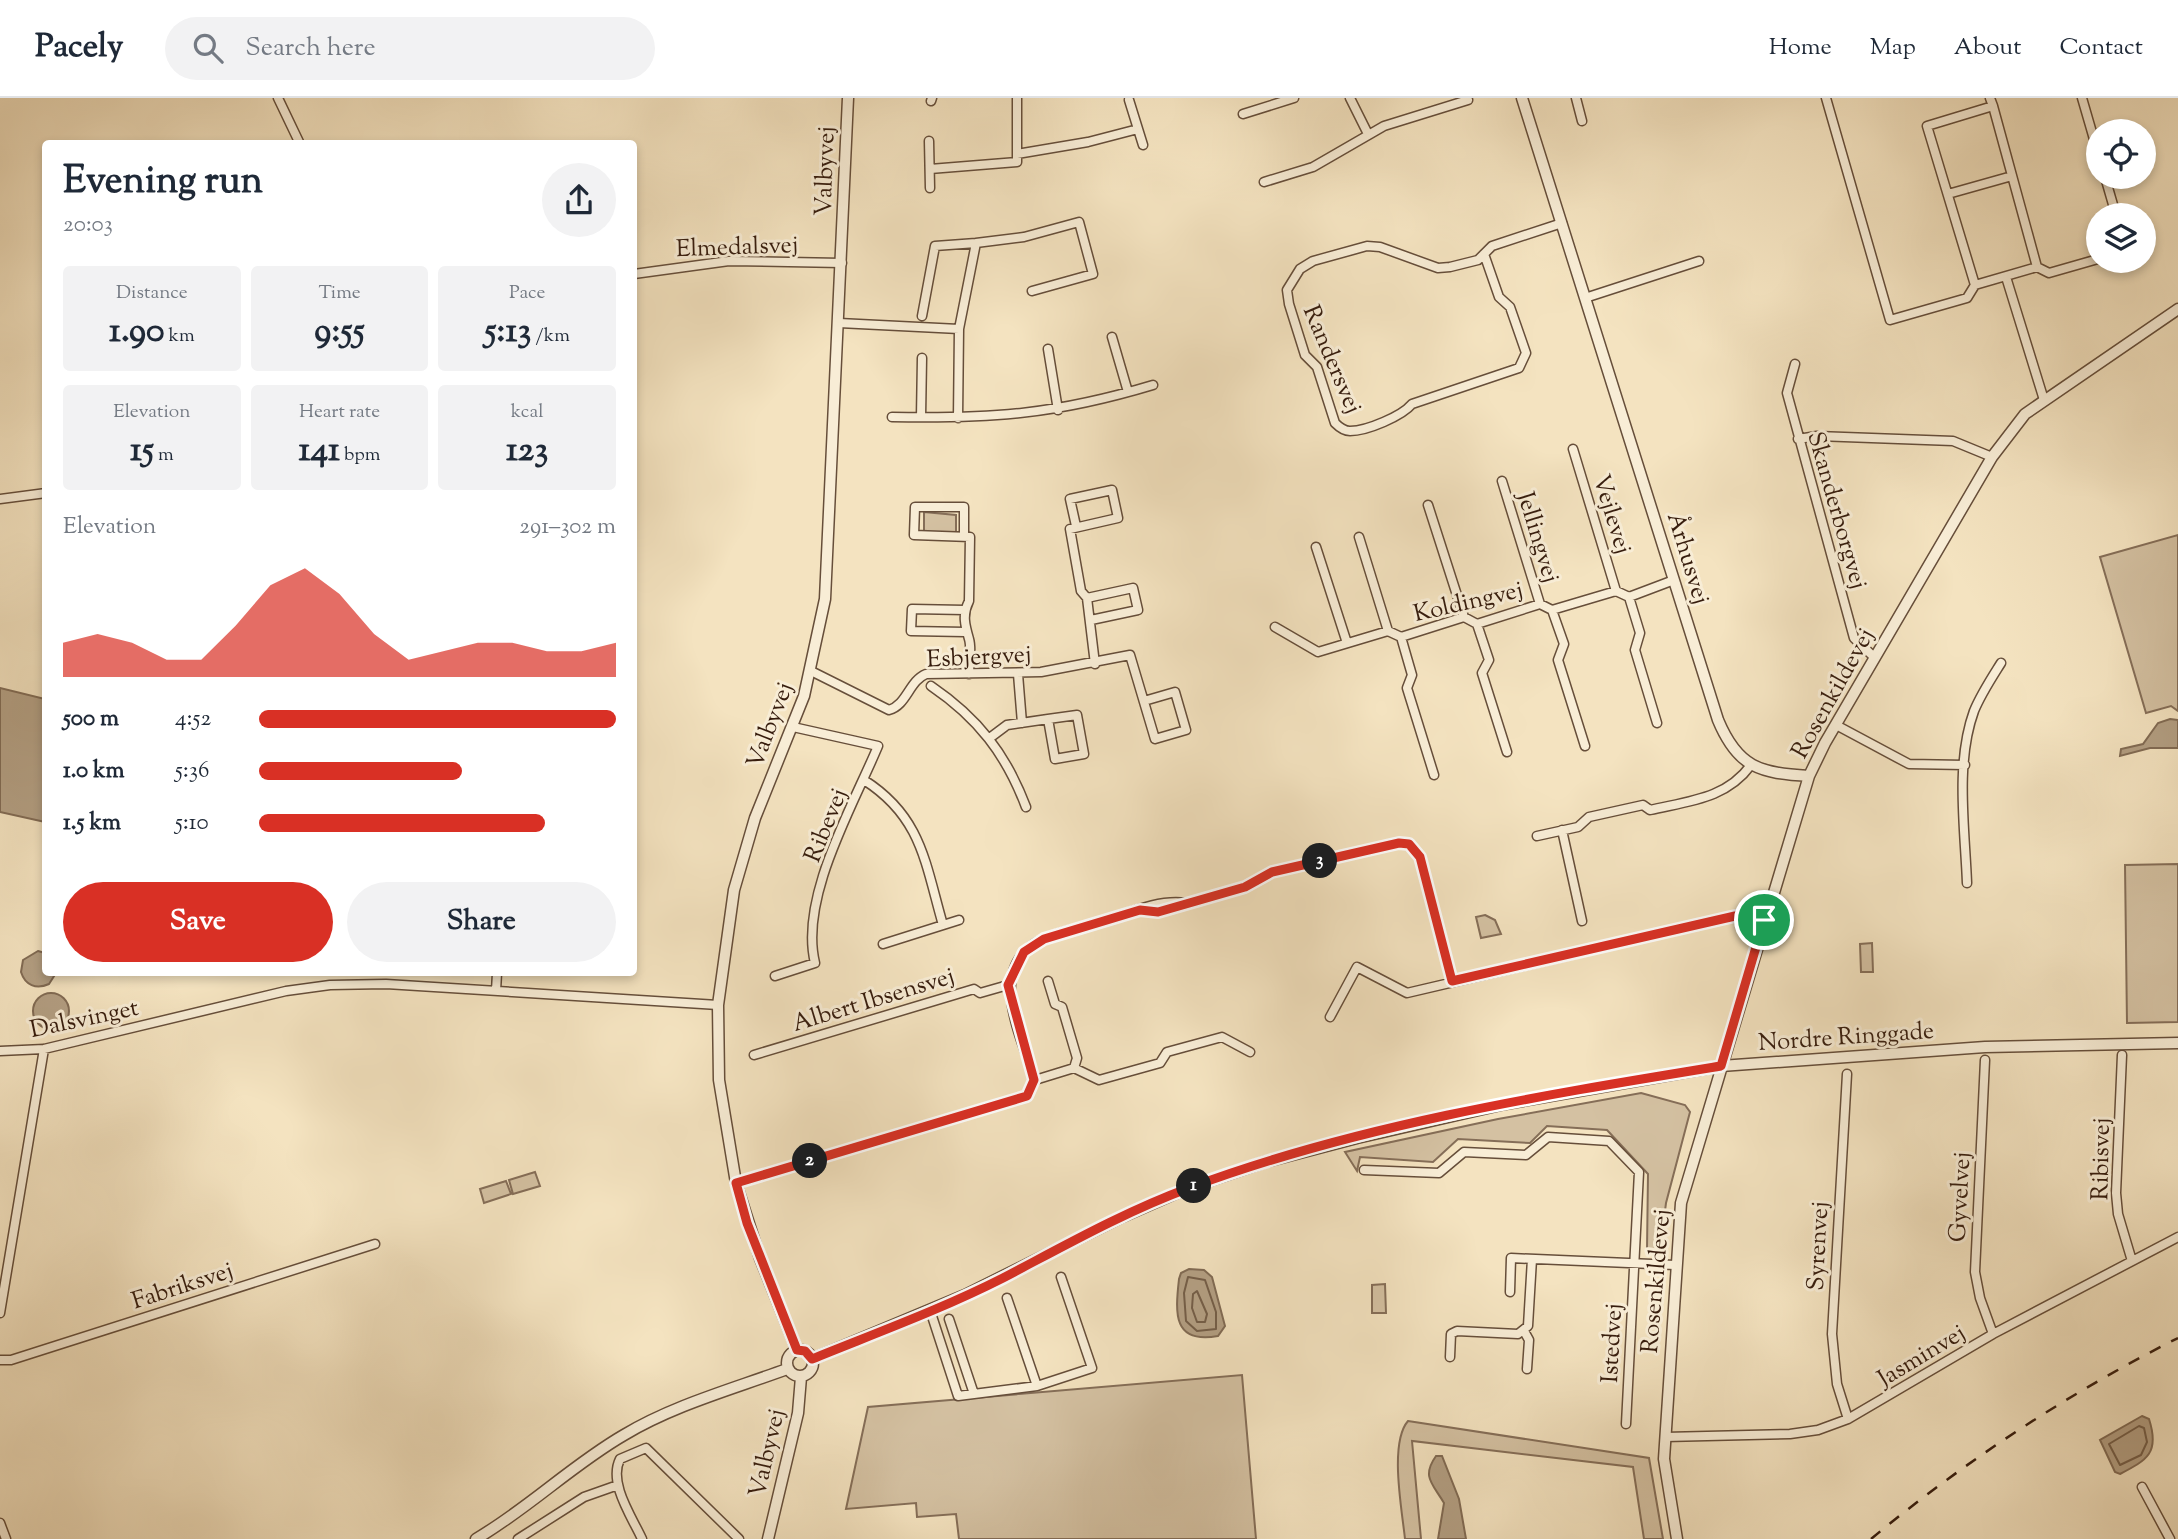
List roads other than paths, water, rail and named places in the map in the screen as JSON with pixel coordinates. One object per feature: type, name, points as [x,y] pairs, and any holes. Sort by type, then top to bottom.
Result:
[{"type":"street","points":[[278,98],[298,140]]},
{"type":"street","name":"Valbyvej","points":[[797,1350],[751,1234],[736,1183],[719,1080],[718,1005],[734,890],[755,818],[793,727],[811,671],[825,599],[829,558],[848,98]]},
{"type":"street","points":[[930,169],[1017,162],[1017,98]]},
{"type":"street","points":[[1243,114],[1294,98]]},
{"type":"street","points":[[1350,98],[1368,134]]},
{"type":"street","name":"Århusvej","points":[[1522,98],[1718,720],[1737,755],[1751,765]]},
{"type":"street","points":[[1576,98],[1582,121]]},
{"type":"street","points":[[1826,98],[1890,320],[1967,298],[1975,285],[2037,267]]},
{"type":"street","points":[[2082,98],[2088,119]]},
{"type":"street","points":[[1129,100],[1143,145]]},
{"type":"street","points":[[1264,183],[1313,167],[1368,134],[1468,100]]},
{"type":"street","points":[[1975,285],[1927,126],[1992,102],[2037,267],[2049,274],[2086,263]]},
{"type":"street","points":[[1017,154],[1077,145],[1138,129]]},
{"type":"street","points":[[929,141],[930,188]]},
{"type":"street","points":[[1948,194],[2012,176]]},
{"type":"street","points":[[922,316],[935,246],[1024,237],[1079,222],[1093,274],[1031,291]]},
{"type":"street","name":"Randersvej","points":[[1484,254],[1499,297],[1510,307],[1526,353],[1524,364],[1519,368],[1416,402],[1402,415],[1350,431],[1341,429],[1335,423],[1317,367],[1305,355],[1289,304],[1287,290],[1292,278],[1313,261],[1367,246],[1380,247],[1438,268],[1478,260],[1484,254],[1492,246],[1562,223]]},
{"type":"street","points":[[958,418],[959,329],[976,243]]},
{"type":"street","name":"Elmedalsvej","points":[[637,274],[729,261],[842,263]]},
{"type":"street","points":[[1585,298],[1699,261]]},
{"type":"street","points":[[2006,277],[2044,400]]},
{"type":"street","name":"Rosenkildevej","points":[[1677,1539],[1665,1477],[1665,1437],[1681,1203],[1809,776],[1992,457],[2014,425],[2044,400],[2178,309]]},
{"type":"street","points":[[839,323],[959,329]]},
{"type":"street","points":[[1112,337],[1128,392]]},
{"type":"street","points":[[1048,349],[1058,410]]},
{"type":"street","points":[[921,417],[922,358]]},
{"type":"street","name":"Skanderborgvej","points":[[1795,364],[1787,393],[1798,439],[1854,638],[1875,658]]},
{"type":"street","points":[[892,417],[958,418],[1058,410],[1153,385]]},
{"type":"street","points":[[1798,439],[1817,436],[1953,441],[1992,457]]},
{"type":"street","name":"Vejlevej","points":[[1573,449],[1616,591]]},
{"type":"street","name":"Jellingvej","points":[[1502,481],[1540,604]]},
{"type":"street","points":[[1076,526],[1070,499],[1112,489],[1118,518],[1070,529],[1082,591],[1087,598],[1091,620],[1088,628],[1095,664]]},
{"type":"street","points":[[0,499],[42,494]]},
{"type":"street","points":[[1429,505],[1464,617]]},
{"type":"street","points":[[964,536],[964,508],[915,507],[914,535],[970,537],[969,601],[965,610],[965,632],[970,640],[969,674]]},
{"type":"street","points":[[1359,537],[1388,631]]},
{"type":"street","points":[[1316,547],[1347,643]]},
{"type":"street","points":[[1616,591],[1629,597],[1674,580]]},
{"type":"street","points":[[1087,598],[1133,588],[1138,610],[1091,620]]},
{"type":"street","name":"Koldingvej","points":[[1275,626],[1318,652],[1388,631],[1401,637],[1464,617],[1478,624],[1540,604],[1552,610],[1616,591]]},
{"type":"street","points":[[1629,597],[1640,633],[1635,650],[1657,723]]},
{"type":"street","points":[[965,610],[912,609],[911,631],[965,632]]},
{"type":"street","points":[[1552,610],[1564,644],[1558,660],[1585,746]]},
{"type":"street","points":[[1478,624],[1489,660],[1482,673],[1507,752]]},
{"type":"street","points":[[1401,637],[1412,675],[1407,688],[1434,775]]},
{"type":"street","name":"Esbjergvej","points":[[811,671],[890,710],[897,707],[921,675],[1018,674],[1095,664],[1130,655],[1144,701]]},
{"type":"street","points":[[1967,883],[1965,765],[1974,711],[2001,663]]},
{"type":"street","points":[[1018,674],[1022,723]]},
{"type":"street","points":[[932,686],[956,702],[991,737],[1016,779],[1026,807]]},
{"type":"street","points":[[1175,692],[1186,730],[1155,739],[1144,701],[1175,692]]},
{"type":"street","points":[[991,737],[1007,725],[1048,719],[1077,715],[1084,754],[1055,759],[1048,719]]},
{"type":"street","points":[[1836,725],[1909,764],[1965,765]]},
{"type":"street","name":"Ribevej","points":[[775,976],[816,963],[811,937],[821,891],[839,836],[878,746],[793,727]]},
{"type":"street","points":[[1537,836],[1578,827],[1589,817],[1643,805],[1650,810],[1716,795],[1728,789],[1751,765],[1771,772],[1809,776]]},
{"type":"street","points":[[864,780],[886,795],[912,826],[943,925]]},
{"type":"street","points":[[1562,830],[1582,920]]},
{"type":"street","points":[[736,1183],[1027,1096],[1034,1080],[1008,985],[1016,963],[1034,944],[1140,910],[1158,912],[1245,887],[1272,872],[1399,843],[1409,844],[1416,849],[1452,981]]},
{"type":"street","points":[[1331,1017],[1357,967],[1407,993],[1735,916],[1764,920]]},
{"type":"street","points":[[883,944],[959,920]]},
{"type":"street","points":[[496,991],[497,976]]},
{"type":"street","points":[[1048,981],[1055,1004],[1062,1007],[1077,1058],[1074,1068]]},
{"type":"street","name":"Dalsvinget","points":[[0,1051],[44,1049],[286,991],[321,986],[375,984],[718,1005]]},
{"type":"street","name":"Albert Ibsensvej","points":[[754,1055],[974,989],[980,993],[1008,985]]},
{"type":"street","points":[[1034,1080],[1074,1068],[1099,1080],[1160,1063],[1167,1052],[1222,1037],[1250,1052]]},
{"type":"street","name":"Nordre Ringgade","points":[[812,1359],[1002,1278],[1122,1217],[1188,1188],[1265,1162],[1505,1104],[1721,1066],[1985,1047],[2178,1043]]},
{"type":"street","points":[[0,1313],[44,1049]]},
{"type":"street","name":"Ribisvej","points":[[2122,1055],[2116,1193],[2118,1214],[2132,1261]]},
{"type":"street","name":"Gyvelvej","points":[[1985,1060],[1975,1264],[1980,1298],[1993,1334]]},
{"type":"street","name":"Syrenvej","points":[[1847,1074],[1832,1334],[1837,1384],[1848,1419]]},
{"type":"street","name":"Istedvej","points":[[1364,1170],[1439,1173],[1464,1152],[1527,1155],[1548,1136],[1609,1141],[1639,1172],[1626,1424]]},
{"type":"street","name":"Jasminvej","points":[[1665,1437],[1790,1434],[1818,1430],[1848,1419],[1993,1334],[2178,1237]]},
{"type":"street","name":"Fabriksvej","points":[[0,1360],[11,1360],[375,1244]]},
{"type":"street","points":[[1510,1292],[1511,1258],[1675,1265]]},
{"type":"street","points":[[1450,1357],[1451,1334],[1457,1331],[1518,1334],[1524,1331],[1530,1321],[1532,1259]]},
{"type":"street","points":[[930,1310],[958,1396],[1037,1386],[1092,1368],[1061,1277]]},
{"type":"street","points":[[1007,1298],[1037,1386]]},
{"type":"street","points":[[950,1319],[974,1394]]},
{"type":"street","points":[[1524,1331],[1528,1340],[1527,1369]]},
{"type":"street","points":[[797,1350],[805,1351],[812,1359],[811,1370],[801,1377],[793,1375],[788,1369],[788,1357],[797,1350]]},
{"type":"street","points":[[476,1539],[527,1507],[624,1435],[659,1417],[788,1369]]},
{"type":"street","name":"Valbyvej","points":[[768,1539],[798,1413],[801,1377]]},
{"type":"street","points":[[642,1539],[618,1485],[616,1472],[620,1459],[646,1448],[739,1539]]},
{"type":"street","points":[[518,1539],[584,1497],[618,1485]]},
{"type":"street","points":[[2142,1487],[2170,1539]]},
{"type":"street","points":[[0,1523],[6,1539]]},
{"type":"water","points":[[0,688],[42,698],[42,821],[0,812]]},
{"type":"water","points":[[2170,719],[2178,720],[2178,748],[2150,748],[2120,756],[2121,749],[2143,744],[2158,723]]},
{"type":"water","points":[[38,951],[42,952],[42,976],[54,976],[49,984],[35,986],[28,983],[21,972],[23,960]]},
{"type":"water","points":[[51,993],[63,999],[69,1011],[63,1023],[51,1029],[39,1023],[33,1011],[39,999]]},
{"type":"water","points":[[1189,1269],[1204,1270],[1212,1277],[1225,1326],[1218,1336],[1192,1335],[1180,1324],[1177,1304],[1179,1279],[1181,1273]]},
{"type":"water","points":[[2142,1416],[2149,1419],[2152,1448],[2144,1459],[2129,1469],[2120,1474],[2115,1472],[2100,1440]]},
{"type":"water","points":[[1436,1456],[1442,1456],[1459,1499],[1466,1539],[1438,1539],[1444,1503],[1429,1475]]},
{"type":"railway","points":[[1871,1539],[1943,1482],[2019,1430],[2097,1382],[2178,1338]]}]
